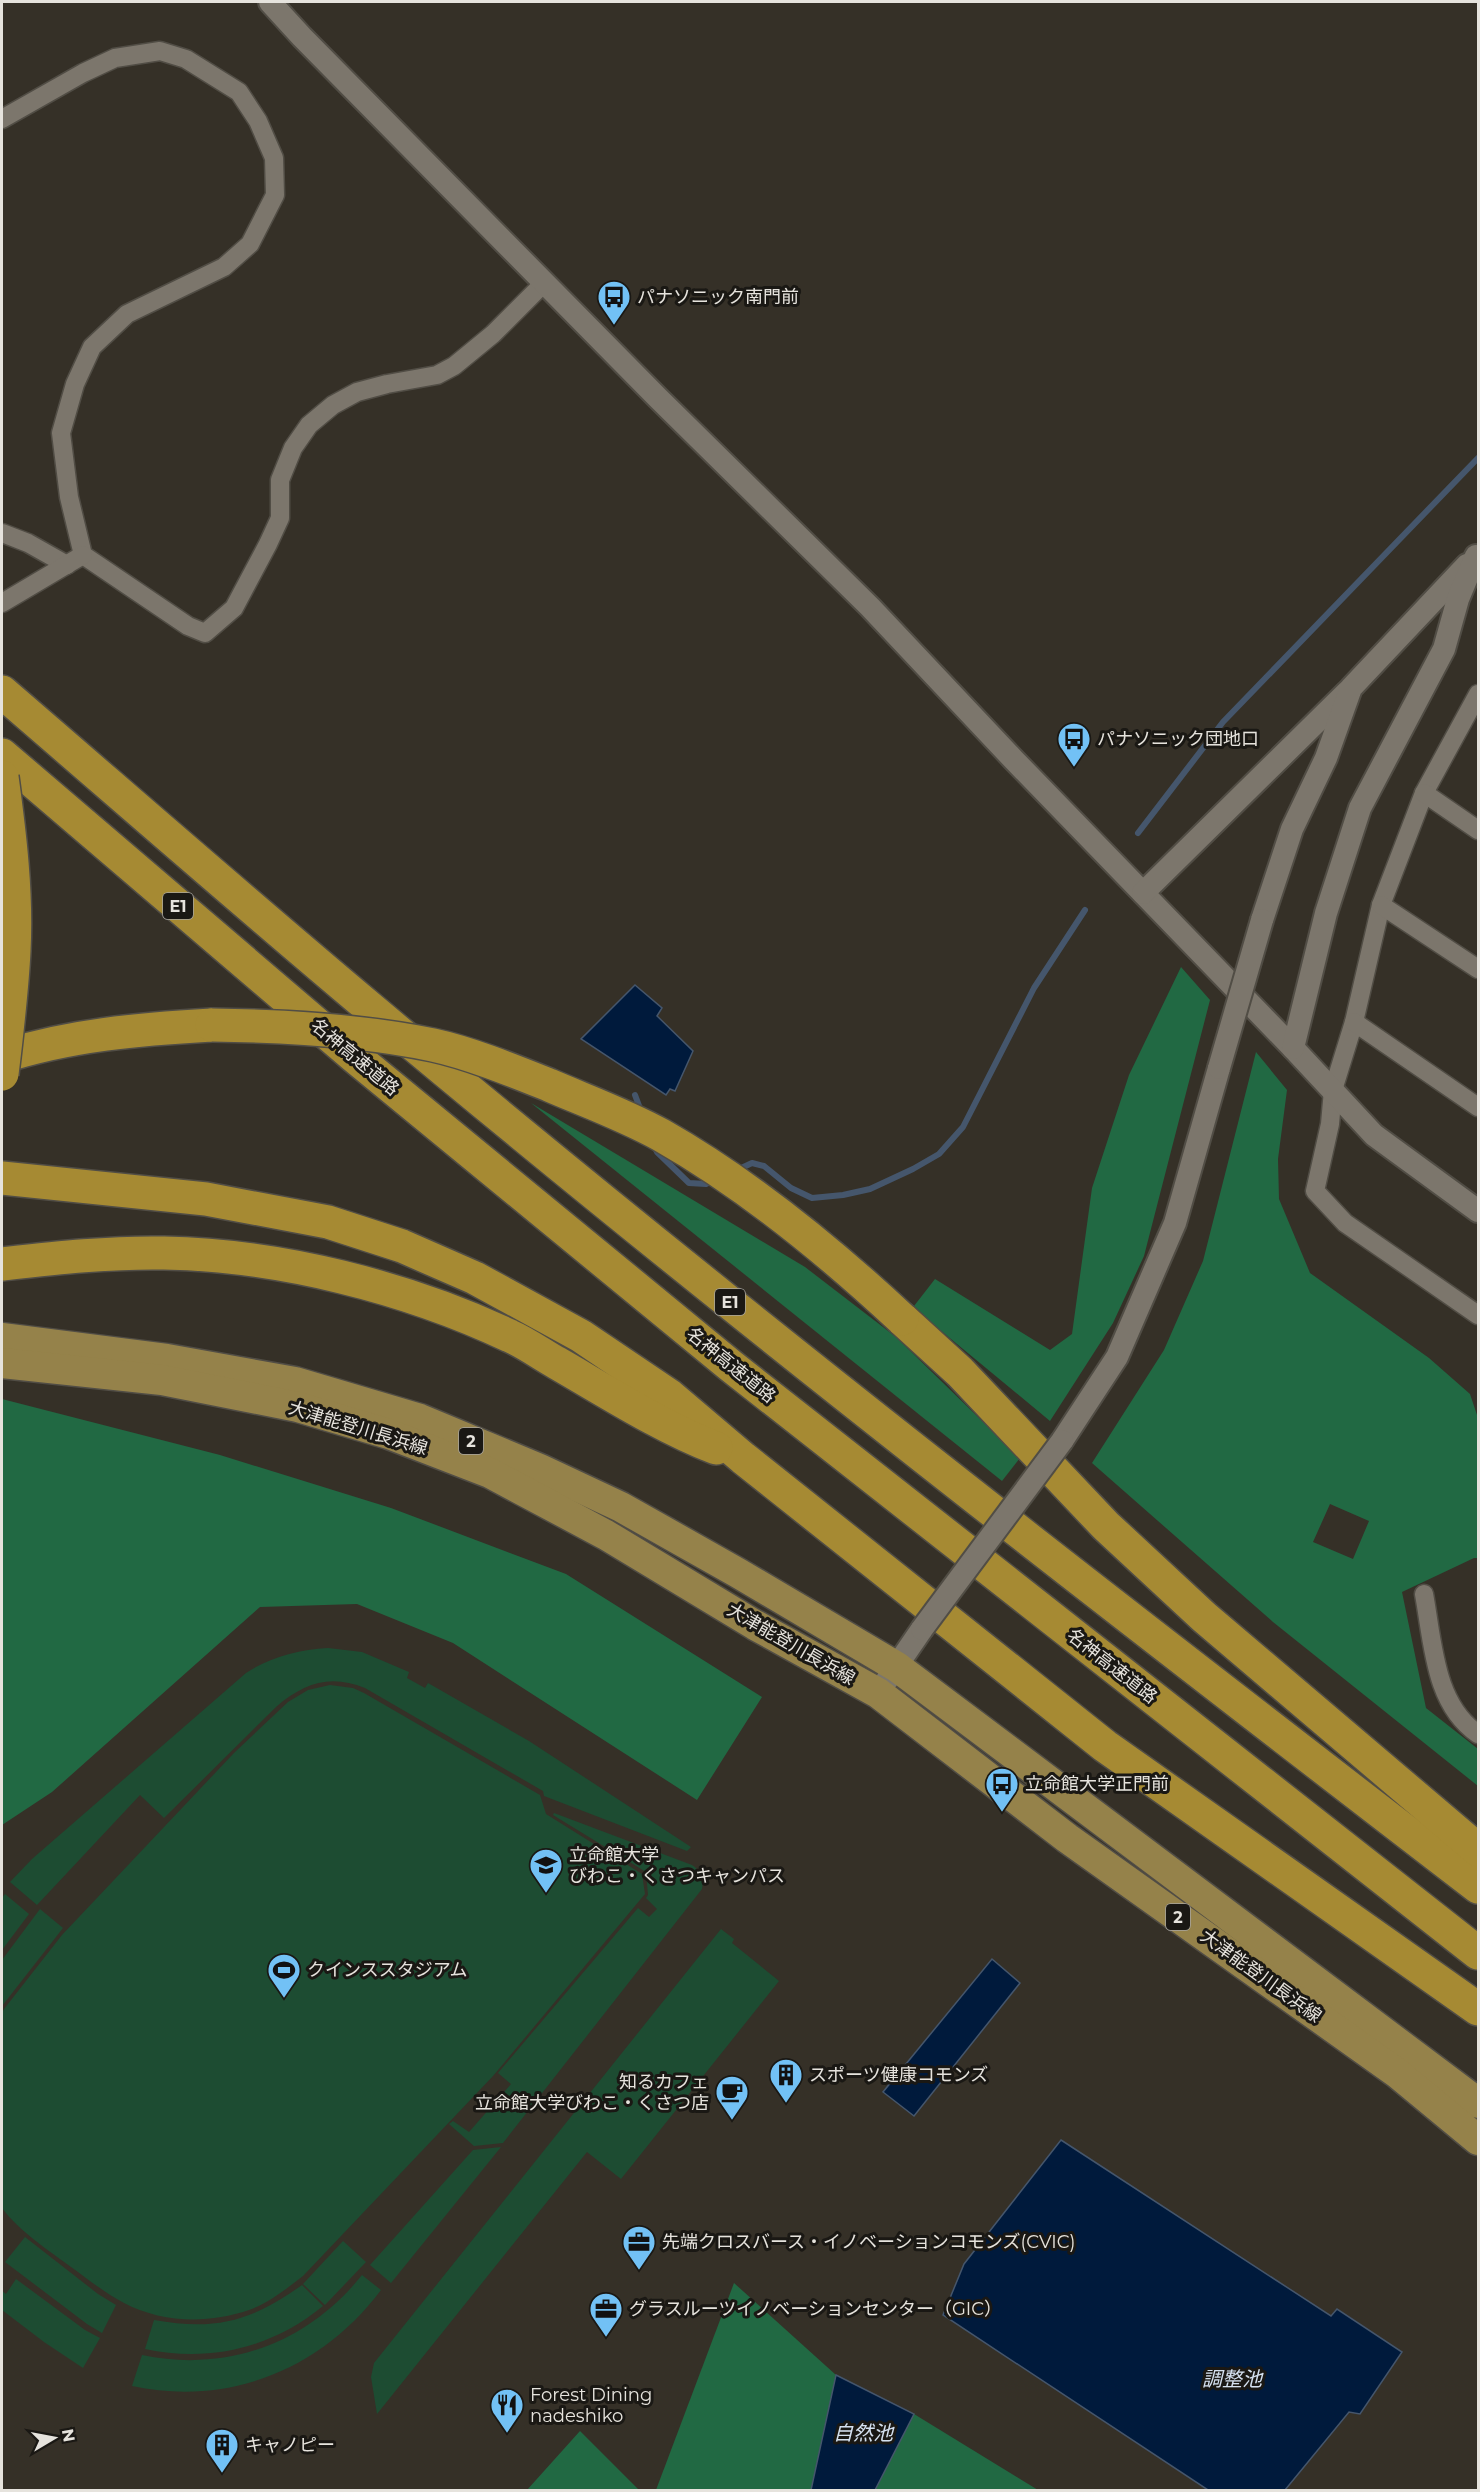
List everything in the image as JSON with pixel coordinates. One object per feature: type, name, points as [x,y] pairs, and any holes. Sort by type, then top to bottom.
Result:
[{"type":"highway","points":[[2,667],[318,951],[371,1010]]},
{"type":"highway","name":"E1","points":[[2,692],[371,1010],[781,1343],[1024,1537],[1479,1887]]},
{"type":"highway","name":"名神高速道路","points":[[2,755],[355,1057],[731,1366],[1479,1953]]},
{"type":"highway","points":[[2,777],[10,832],[14,920],[10,1003],[2,1074]]},
{"type":"highway","points":[[2,1057],[21,1050],[139,1030],[212,1025],[263,1026],[354,1033],[434,1045],[519,1073],[616,1113],[661,1135],[752,1194],[840,1261],[960,1372],[1106,1526],[1203,1617],[1479,1850]]},
{"type":"highway","points":[[2,1178],[206,1199],[328,1222],[402,1246],[475,1278],[581,1336],[670,1396],[743,1458],[1106,1746],[1479,2009]]},
{"type":"highway","points":[[2,1264],[85,1255],[164,1253],[222,1257],[322,1273],[443,1308],[511,1336],[681,1435],[743,1458]]},
{"type":"main road","name":"大津能登川長浜線","points":[[2,1338],[167,1359],[295,1382],[420,1419],[540,1469],[621,1507],[897,1666],[1479,2103]]},
{"type":"main road","name":"大津能登川長浜線","points":[[2,1363],[162,1380],[298,1407],[389,1434],[500,1478],[606,1535],[755,1625],[878,1693],[1067,1838],[1397,2073],[1479,2140]]},
{"type":"street","points":[[270,2],[658,398],[870,607],[1014,760],[1293,1047],[1374,1135],[1479,1211]]},
{"type":"street","points":[[2,118],[115,58],[160,51],[186,59],[239,92],[258,121],[274,158],[275,195],[250,244],[224,267],[128,314],[92,347],[75,384],[61,433],[69,497],[83,555],[188,626],[205,633],[234,608],[268,544],[280,518],[280,480],[292,448],[309,425],[333,405],[357,392],[398,381],[437,375],[454,366],[493,334],[545,282]]},
{"type":"street","points":[[2,533],[28,543],[67,565]]},
{"type":"street","points":[[1143,893],[1351,688],[1477,554]]},
{"type":"street","points":[[1293,1047],[1326,913],[1360,808],[1444,649],[1458,599],[1477,554]]},
{"type":"street","points":[[2,603],[83,555]]},
{"type":"street","points":[[878,1693],[922,1629],[1062,1441],[1117,1357],[1175,1223],[1262,920],[1292,829],[1326,758],[1351,688]]},
{"type":"street","points":[[1479,694],[1424,792],[1381,904],[1354,1022],[1333,1090],[1330,1124],[1315,1191],[1345,1223],[1479,1315]]},
{"type":"street","points":[[1424,792],[1479,830]]},
{"type":"street","points":[[1381,904],[1479,969]]},
{"type":"street","points":[[1354,1022],[1479,1107]]},
{"type":"street","points":[[1424,1594],[1443,1691],[1457,1714],[1479,1734]]},
{"type":"green space","points":[[1181,967],[1210,1000],[1144,1256],[1113,1323],[1050,1421],[914,1306],[935,1279],[1050,1350],[1072,1334],[1092,1188],[1129,1075]]},
{"type":"green space","points":[[1256,1052],[1287,1090],[1278,1159],[1279,1199],[1310,1273],[1429,1358],[1470,1394],[1478,1418],[1478,1558],[1402,1592],[1426,1708],[1478,1749],[1478,1786],[1273,1622],[1092,1463],[1164,1350],[1203,1261]],"holes":[[[1330,1504],[1369,1521],[1353,1559],[1313,1542]]]},
{"type":"green space","points":[[531,1103],[805,1267],[896,1337],[1020,1458],[1002,1481]]},
{"type":"green space","points":[[2,1399],[220,1455],[391,1508],[566,1574],[762,1697],[697,1800],[453,1643],[357,1604],[260,1607],[52,1792],[2,1825]]},
{"type":"green space","points":[[328,1648],[362,1652],[409,1672],[407,1678],[425,1688],[428,1683],[529,1741],[691,1847],[687,1851],[544,1796],[543,1791],[365,1688],[340,1682],[329,1682],[307,1687],[276,1707],[164,1818],[140,1795],[37,1905],[10,1882],[32,1859],[246,1673],[285,1655]]},
{"type":"green space","name":"クインススタジアム","points":[[330,1685],[353,1688],[364,1693],[540,1795],[546,1814],[642,1874],[645,1894],[493,2076],[303,2276],[263,2304],[233,2315],[185,2319],[169,2318],[139,2310],[110,2295],[34,2240],[2,2208],[2,2013],[62,1935],[234,1753],[288,1702],[308,1690]]},
{"type":"green space","points":[[554,1813],[692,1865],[701,1875],[702,1889],[503,2143],[474,2146],[449,2124],[453,2121],[469,2132],[511,2084],[498,2073],[638,1908],[649,1917],[657,1909],[646,1898],[648,1895],[646,1872],[553,1815]]},
{"type":"green space","points":[[5,1894],[29,1914],[2,1950],[2,1898]]},
{"type":"green space","points":[[40,1909],[63,1928],[2,2006],[2,1960]]},
{"type":"green space","points":[[721,1929],[734,1939],[732,1943],[779,1981],[621,2179],[587,2152],[377,2414],[371,2377],[374,2363]]},
{"type":"green space","points":[[501,2147],[391,2283],[370,2265],[473,2150]]},
{"type":"green space","points":[[25,2237],[98,2294],[116,2305],[102,2333],[5,2262]]},
{"type":"green space","points":[[343,2241],[366,2262],[325,2305],[303,2284]]},
{"type":"green space","points":[[362,2275],[381,2290],[357,2318],[331,2341],[302,2361],[271,2376],[238,2386],[204,2391],[168,2391],[132,2386],[142,2355],[174,2360],[205,2360],[235,2356],[264,2347],[291,2335],[317,2319],[341,2299]]},
{"type":"green space","points":[[16,2279],[85,2330],[100,2338],[83,2368],[2,2310],[2,2291],[6,2294]]},
{"type":"green space","points":[[734,2283],[836,2375],[811,2490],[656,2490]]},
{"type":"green space","points":[[302,2285],[323,2306],[283,2332],[261,2342],[216,2353],[169,2353],[145,2349],[154,2320],[196,2324],[232,2320],[266,2307]]},
{"type":"green space","points":[[914,2414],[1038,2490],[875,2490]]},
{"type":"green space","points":[[580,2431],[639,2490],[527,2490]]},
{"type":"water","points":[[635,985],[662,1008],[657,1016],[693,1051],[675,1091],[670,1089],[666,1095],[581,1039]]},
{"type":"water","points":[[992,1959],[1020,1983],[914,2116],[883,2092]]},
{"type":"water","name":"調整池","points":[[1061,2140],[1331,2316],[1337,2309],[1402,2352],[1360,2414],[1349,2412],[1285,2490],[1208,2490],[943,2315],[964,2264]]},
{"type":"water","name":"自然池","points":[[836,2375],[914,2414],[875,2490],[811,2490]]},
{"type":"waterway","points":[[1138,833],[1223,722],[1478,458]]},
{"type":"waterway","points":[[737,1170],[752,1163],[764,1166],[791,1188],[812,1198],[870,1189],[939,1154],[963,1127],[1034,988],[1085,910]]},
{"type":"waterway","points":[[635,1095],[641,1111]]},
{"type":"waterway","points":[[654,1146],[657,1152],[689,1183],[706,1184],[714,1180]]},
{"type":"place","name":"パナソニック南門前","points":[[614,326]]},
{"type":"place","name":"パナソニック団地口","points":[[1074,768]]},
{"type":"place","name":"立命館大学正門前","points":[[1002,1813]]},
{"type":"place","name":"立命館大学 びわこ・くさつキャンパス","points":[[546,1894]]},
{"type":"place","name":"クインススタジアム","points":[[284,1999]]},
{"type":"place","name":"スポーツ健康コモンズ","points":[[786,2104]]},
{"type":"place","name":"知るカフェ 立命館大学びわこ・くさつ店","points":[[732,2121]]},
{"type":"place","name":"先端クロスバース・イノベーションコモンズ(CVIC)","points":[[639,2271]]},
{"type":"place","name":"グラスルーツイノベーションセンター（GIC）","points":[[606,2338]]},
{"type":"place","name":"Forest Dining nadeshiko","points":[[507,2434]]},
{"type":"place","name":"キャノピー","points":[[222,2474]]}]
